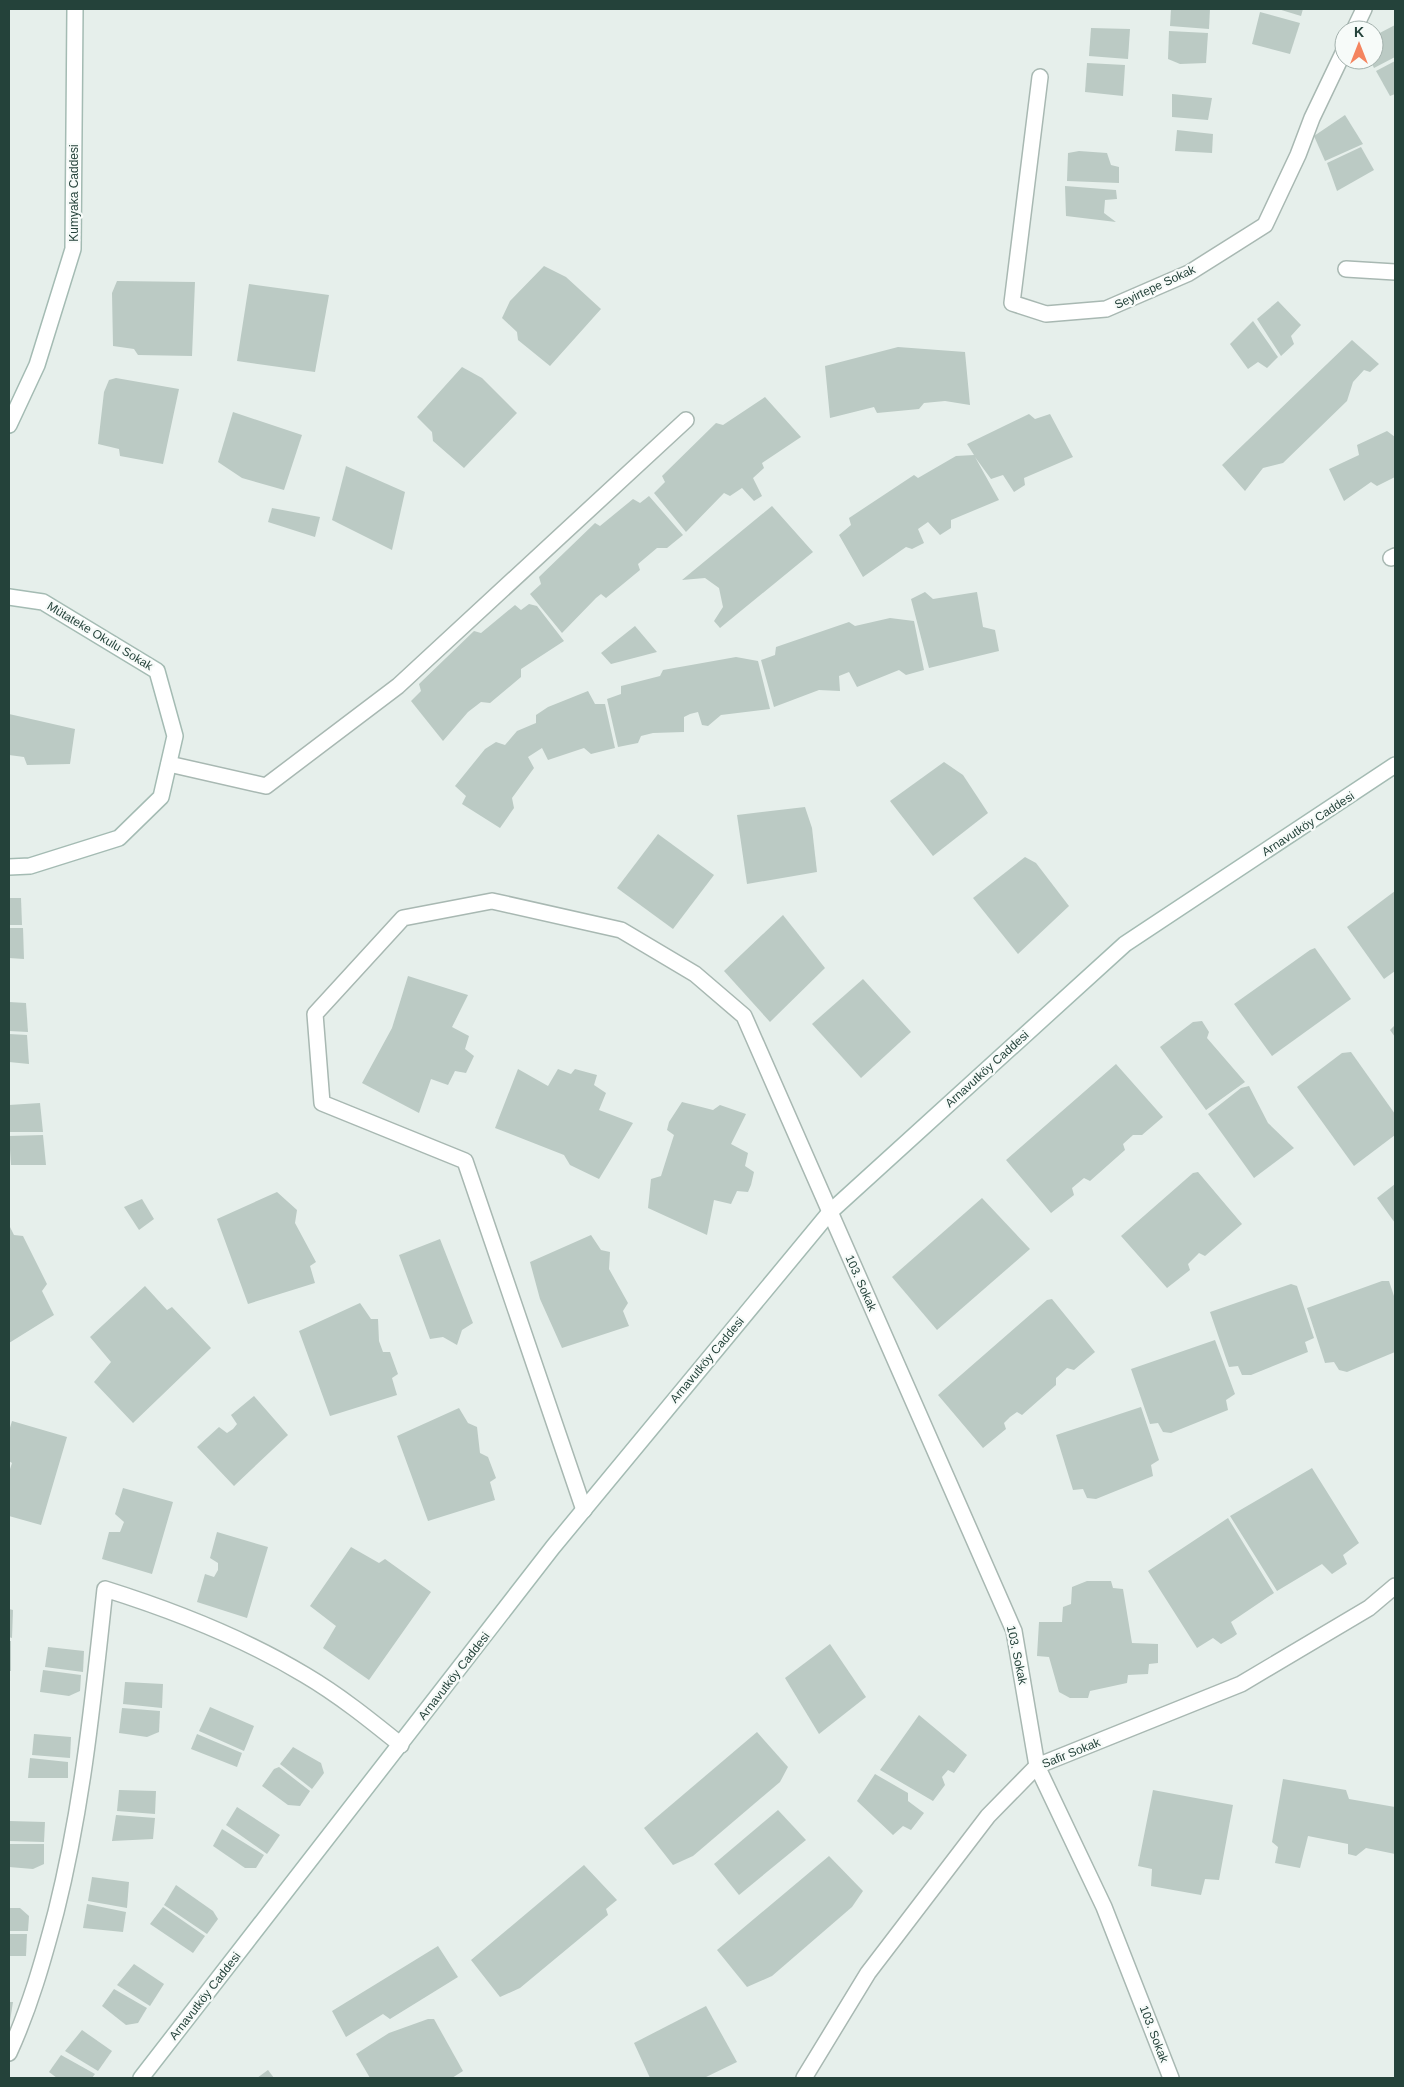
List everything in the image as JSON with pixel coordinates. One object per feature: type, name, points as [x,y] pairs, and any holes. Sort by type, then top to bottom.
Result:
[{"type":"street","name":"Kumyaka Caddesi","points":[[9,425],[37,365],[73,249],[75,9]]},
{"type":"street","name":"Seyirtepe Sokak","points":[[1040,77],[1012,303],[1046,314],[1106,309],[1189,274],[1265,225],[1298,156],[1312,118],[1335,70]]},
{"type":"street","points":[[1346,270],[1395,272]]},
{"type":"street","points":[[169,764],[266,786],[398,686],[686,420]]},
{"type":"street","name":"Mütateke Okulu Sokak","points":[[9,597],[43,602],[157,671],[175,736],[161,797],[119,838],[30,866],[9,867]]},
{"type":"street","name":"Arnavutköy Caddesi","points":[[141,2078],[584,1510],[830,1212],[1125,944],[1395,765]]},
{"type":"street","name":"103. Sokak","points":[[584,1510],[465,1161],[322,1103],[315,1014],[403,918],[492,901],[621,930],[695,974],[744,1016],[1014,1631],[1037,1766],[1104,1906],[1171,2078]]},
{"type":"street","name":"Safir Sokak","points":[[804,2078],[868,1973],[988,1816],[1037,1766],[1241,1684],[1369,1608],[1395,1586]]},
{"type":"street","points":[[9,2053],[27,2014],[47,1946],[77,1816],[88,1754],[105,1589],[156,1605],[206,1624],[255,1647],[306,1676],[355,1709],[401,1745]]},
{"type":"building","points":[[1171,9],[1210,9],[1209,29],[1170,26]]},
{"type":"building","points":[[1278,9],[1303,9],[1301,16]]},
{"type":"building","points":[[1260,12],[1300,23],[1290,54],[1252,44]]},
{"type":"building","points":[[1395,25],[1395,57],[1384,63],[1384,31]]},
{"type":"building","points":[[1091,28],[1130,29],[1128,59],[1089,56]]},
{"type":"building","points":[[1169,31],[1208,33],[1206,63],[1180,64],[1168,59]]},
{"type":"building","points":[[1395,61],[1395,94],[1390,96],[1376,71],[1384,70],[1384,67]]},
{"type":"building","points":[[1087,63],[1125,65],[1123,96],[1085,92]]},
{"type":"building","points":[[1172,94],[1212,98],[1208,120],[1172,117]]},
{"type":"building","points":[[1345,115],[1363,144],[1325,161],[1314,136]]},
{"type":"building","points":[[1177,130],[1213,134],[1212,153],[1175,151]]},
{"type":"building","points":[[1361,147],[1374,170],[1337,191],[1327,163]]},
{"type":"building","points":[[1079,151],[1107,153],[1111,165],[1119,167],[1119,183],[1067,181],[1068,153]]},
{"type":"building","points":[[1065,186],[1116,190],[1117,199],[1105,200],[1104,213],[1116,222],[1066,216]]},
{"type":"building","points":[[544,266],[566,277],[601,309],[550,366],[518,340],[517,332],[502,318],[510,301]]},
{"type":"building","points":[[117,281],[195,282],[192,356],[138,355],[134,349],[113,346],[112,293]]},
{"type":"building","points":[[249,284],[329,295],[315,372],[237,361]]},
{"type":"building","points":[[1278,301],[1301,325],[1291,336],[1294,344],[1281,356],[1257,319]]},
{"type":"building","points":[[1253,321],[1278,357],[1267,368],[1258,362],[1248,369],[1230,344]]},
{"type":"building","points":[[1352,340],[1379,364],[1370,372],[1364,370],[1353,382],[1347,401],[1283,463],[1263,468],[1245,491],[1222,465]]},
{"type":"building","points":[[898,347],[965,352],[970,405],[945,401],[924,403],[919,409],[877,413],[874,407],[830,418],[825,366]]},
{"type":"building","points":[[462,367],[482,378],[517,413],[464,468],[433,441],[432,432],[417,417]]},
{"type":"building","points":[[116,378],[179,389],[163,464],[120,456],[119,449],[98,444],[104,392],[109,380]]},
{"type":"building","points":[[765,397],[801,437],[762,463],[764,468],[753,478],[762,496],[754,501],[742,488],[730,496],[724,493],[686,532],[654,493],[665,482],[662,476],[716,423],[723,425]]},
{"type":"building","points":[[233,412],[302,435],[284,490],[242,478],[218,462]]},
{"type":"building","points":[[1029,414],[1035,419],[1050,414],[1073,457],[1024,478],[1025,485],[1014,492],[1003,475],[991,479],[975,457],[999,500],[951,520],[951,528],[940,535],[928,522],[918,529],[924,543],[912,549],[906,547],[863,577],[839,535],[851,525],[849,518],[914,475],[918,478],[956,456],[974,455],[967,444]]},
{"type":"building","points":[[1387,431],[1395,437],[1395,477],[1377,486],[1371,482],[1344,501],[1329,469],[1359,455],[1357,445]]},
{"type":"building","points":[[346,466],[405,492],[392,550],[332,520]]},
{"type":"building","points":[[649,496],[683,535],[667,548],[657,548],[638,564],[640,570],[606,598],[601,594],[596,598],[562,633],[530,594],[541,584],[539,577],[595,523],[600,526],[633,499],[640,503]]},
{"type":"building","points":[[772,506],[813,552],[720,628],[714,621],[723,607],[719,588],[705,578],[682,580]]},
{"type":"building","points":[[272,508],[320,517],[315,537],[268,522]]},
{"type":"building","points":[[925,592],[933,599],[977,592],[983,627],[995,630],[999,651],[929,668],[911,599]]},
{"type":"building","points":[[529,604],[537,606],[564,641],[521,669],[521,677],[490,703],[481,702],[468,712],[443,741],[411,701],[421,691],[419,684],[474,631],[481,633],[515,605],[521,610]]},
{"type":"building","points":[[890,618],[914,621],[924,670],[906,675],[899,670],[857,687],[849,672],[839,676],[840,691],[819,690],[774,707],[761,660],[775,655],[776,647],[849,622],[855,626]]},
{"type":"building","points":[[635,626],[657,652],[611,664],[601,653]]},
{"type":"building","points":[[736,657],[758,661],[770,709],[721,715],[708,726],[702,725],[698,712],[690,714],[684,717],[684,732],[653,733],[641,736],[638,743],[618,747],[607,699],[621,694],[621,686],[660,676],[663,670]]},
{"type":"building","points":[[588,691],[595,704],[605,704],[615,748],[591,754],[584,748],[548,760],[542,748],[528,757],[534,768],[512,798],[514,808],[500,828],[462,804],[466,796],[455,786],[485,749],[496,742],[505,745],[517,731],[536,723],[536,715],[548,707]]},
{"type":"building","points":[[9,714],[75,729],[70,764],[27,765],[24,757],[9,755]]},
{"type":"building","points":[[944,762],[963,775],[988,813],[933,856],[890,801]]},
{"type":"building","points":[[805,807],[812,828],[817,872],[747,884],[737,815]]},
{"type":"building","points":[[658,834],[714,875],[673,929],[617,888]]},
{"type":"building","points":[[1025,857],[1036,863],[1069,906],[1018,954],[973,898]]},
{"type":"building","points":[[1395,891],[1395,971],[1384,979],[1347,927]]},
{"type":"building","points":[[9,898],[21,898],[22,925],[9,925]]},
{"type":"building","points":[[783,915],[825,968],[770,1022],[724,971]]},
{"type":"building","points":[[9,928],[23,928],[24,959],[9,958]]},
{"type":"building","points":[[1315,948],[1351,999],[1272,1056],[1234,1004]]},
{"type":"building","points":[[408,976],[468,995],[452,1027],[469,1036],[465,1049],[474,1056],[466,1073],[455,1071],[448,1085],[431,1079],[419,1113],[362,1083],[392,1028]]},
{"type":"building","points":[[863,979],[911,1032],[861,1078],[812,1024]]},
{"type":"building","points":[[9,1002],[26,1003],[28,1032],[9,1031]]},
{"type":"building","points":[[1202,1021],[1209,1032],[1207,1038],[1245,1082],[1206,1110],[1160,1047],[1193,1022]]},
{"type":"building","points":[[1395,1025],[1395,1037],[1390,1030]]},
{"type":"building","points":[[9,1034],[27,1035],[29,1064],[9,1062]]},
{"type":"building","points":[[1351,1052],[1395,1114],[1395,1135],[1354,1166],[1297,1087],[1342,1053]]},
{"type":"building","points":[[1116,1064],[1163,1117],[1142,1135],[1133,1135],[1123,1144],[1125,1150],[1090,1181],[1084,1178],[1072,1188],[1074,1195],[1051,1213],[1006,1160]]},
{"type":"building","points":[[518,1069],[548,1086],[558,1069],[571,1074],[575,1069],[597,1075],[594,1085],[606,1093],[599,1110],[633,1123],[599,1179],[570,1165],[564,1155],[495,1128]]},
{"type":"building","points":[[1249,1086],[1268,1123],[1294,1148],[1254,1178],[1208,1114],[1241,1088]]},
{"type":"building","points":[[682,1102],[713,1110],[720,1105],[746,1114],[731,1144],[748,1153],[745,1166],[754,1172],[751,1185],[748,1192],[737,1191],[731,1204],[714,1200],[707,1235],[648,1208],[651,1179],[661,1176],[674,1135],[667,1130],[669,1122]]},
{"type":"building","points":[[40,1103],[43,1132],[9,1132],[9,1105]]},
{"type":"building","points":[[43,1135],[46,1165],[11,1165],[9,1136]]},
{"type":"building","points":[[1198,1172],[1242,1224],[1205,1256],[1199,1253],[1188,1264],[1190,1270],[1167,1288],[1121,1236],[1193,1173]]},
{"type":"building","points":[[1395,1184],[1395,1223],[1377,1198]]},
{"type":"building","points":[[277,1192],[297,1210],[295,1223],[316,1262],[310,1266],[315,1283],[248,1304],[217,1219]]},
{"type":"building","points":[[982,1198],[1030,1249],[937,1330],[892,1277]]},
{"type":"building","points":[[142,1199],[154,1219],[139,1230],[124,1207]]},
{"type":"building","points":[[9,1225],[14,1235],[23,1236],[47,1284],[42,1291],[54,1315],[9,1343]]},
{"type":"building","points":[[591,1235],[601,1250],[610,1252],[609,1269],[628,1303],[623,1311],[629,1326],[562,1348],[540,1299],[530,1262]]},
{"type":"building","points":[[440,1239],[473,1323],[462,1330],[457,1345],[443,1337],[430,1339],[399,1255]]},
{"type":"building","points":[[1382,1281],[1389,1281],[1395,1299],[1395,1352],[1347,1372],[1339,1370],[1334,1362],[1325,1363],[1307,1308]]},
{"type":"building","points":[[1291,1284],[1297,1286],[1314,1338],[1305,1342],[1308,1352],[1251,1375],[1242,1375],[1238,1366],[1229,1367],[1210,1312]]},
{"type":"building","points":[[145,1286],[167,1310],[172,1307],[211,1348],[133,1423],[94,1382],[111,1362],[90,1337]]},
{"type":"building","points":[[1052,1299],[1095,1352],[1074,1370],[1067,1368],[1056,1378],[1056,1385],[1022,1415],[1017,1412],[1010,1417],[1004,1423],[1006,1429],[983,1448],[938,1395],[1047,1300]]},
{"type":"building","points":[[360,1303],[371,1319],[378,1319],[379,1341],[383,1352],[390,1352],[398,1374],[392,1378],[397,1395],[330,1416],[299,1331]]},
{"type":"building","points":[[1215,1340],[1235,1394],[1226,1400],[1228,1410],[1171,1433],[1163,1432],[1158,1423],[1150,1424],[1131,1369]]},
{"type":"building","points":[[254,1396],[288,1435],[234,1486],[197,1447],[219,1427],[227,1433],[233,1429],[237,1424],[231,1415]]},
{"type":"building","points":[[1141,1407],[1159,1460],[1151,1465],[1153,1476],[1096,1499],[1087,1498],[1083,1489],[1073,1490],[1056,1435]]},
{"type":"building","points":[[459,1408],[468,1423],[477,1427],[480,1453],[488,1457],[496,1478],[490,1482],[495,1500],[428,1521],[397,1436]]},
{"type":"building","points":[[12,1421],[67,1437],[41,1525],[9,1516],[9,1472],[12,1463],[9,1461],[9,1431]]},
{"type":"building","points":[[1312,1468],[1359,1543],[1343,1555],[1347,1564],[1332,1574],[1322,1564],[1277,1591],[1230,1516]]},
{"type":"building","points":[[123,1488],[173,1502],[152,1574],[102,1559],[109,1532],[120,1532],[124,1522],[115,1514]]},
{"type":"building","points":[[1228,1518],[1274,1593],[1231,1622],[1237,1634],[1233,1637],[1221,1644],[1213,1638],[1197,1648],[1148,1571]]},
{"type":"building","points":[[217,1532],[268,1547],[247,1618],[197,1602],[205,1574],[214,1577],[218,1570],[218,1563],[210,1558]]},
{"type":"building","points":[[351,1547],[379,1563],[385,1559],[431,1592],[369,1680],[323,1648],[336,1626],[310,1606]]},
{"type":"building","points":[[1087,1581],[1111,1581],[1113,1588],[1123,1589],[1132,1643],[1158,1644],[1158,1663],[1149,1664],[1148,1674],[1128,1675],[1127,1683],[1090,1691],[1088,1698],[1070,1698],[1059,1692],[1049,1657],[1037,1656],[1039,1622],[1062,1622],[1063,1607],[1071,1604],[1072,1587]]},
{"type":"building","points":[[9,1609],[13,1610],[12,1638],[9,1637]]},
{"type":"building","points":[[9,1641],[11,1641],[11,1671],[9,1671]]},
{"type":"building","points":[[830,1644],[866,1697],[819,1734],[785,1678]]},
{"type":"building","points":[[48,1647],[84,1651],[83,1672],[45,1667]]},
{"type":"building","points":[[43,1670],[81,1675],[80,1691],[69,1696],[40,1692]]},
{"type":"building","points":[[125,1682],[163,1684],[162,1708],[123,1704]]},
{"type":"building","points":[[210,1707],[254,1726],[244,1751],[199,1731]]},
{"type":"building","points":[[122,1708],[160,1711],[159,1732],[147,1737],[119,1733]]},
{"type":"building","points":[[919,1715],[967,1755],[954,1773],[948,1770],[942,1777],[945,1785],[933,1801],[880,1770]]},
{"type":"building","points":[[757,1732],[788,1767],[780,1782],[693,1856],[673,1865],[644,1828]]},
{"type":"building","points":[[34,1734],[71,1737],[70,1758],[32,1755]]},
{"type":"building","points":[[197,1734],[242,1753],[237,1767],[191,1749]]},
{"type":"building","points":[[293,1747],[321,1763],[324,1773],[312,1789],[280,1764]]},
{"type":"building","points":[[30,1758],[68,1762],[68,1778],[28,1778]]},
{"type":"building","points":[[279,1767],[310,1791],[300,1806],[288,1805],[262,1786],[274,1769]]},
{"type":"building","points":[[875,1774],[908,1793],[908,1801],[924,1813],[911,1830],[903,1826],[893,1835],[857,1801]]},
{"type":"building","points":[[1283,1779],[1346,1790],[1349,1799],[1395,1807],[1395,1854],[1366,1848],[1356,1856],[1348,1854],[1348,1844],[1308,1836],[1300,1868],[1275,1863],[1278,1847],[1272,1842]]},
{"type":"building","points":[[119,1790],[156,1791],[155,1814],[117,1811]]},
{"type":"building","points":[[1153,1790],[1233,1805],[1219,1880],[1205,1879],[1201,1895],[1151,1886],[1152,1869],[1138,1866]]},
{"type":"building","points":[[237,1807],[280,1835],[267,1854],[226,1825]]},
{"type":"building","points":[[778,1810],[806,1840],[739,1895],[714,1864]]},
{"type":"building","points":[[116,1815],[155,1818],[153,1839],[112,1841]]},
{"type":"building","points":[[9,1821],[45,1822],[44,1842],[9,1841]]},
{"type":"building","points":[[222,1829],[264,1855],[256,1868],[245,1868],[213,1846]]},
{"type":"building","points":[[9,1844],[44,1844],[44,1864],[33,1869],[9,1867]]},
{"type":"building","points":[[829,1856],[863,1891],[852,1907],[772,1976],[747,1987],[717,1950]]},
{"type":"building","points":[[584,1865],[617,1900],[606,1909],[608,1915],[520,1988],[500,1997],[471,1960]]},
{"type":"building","points":[[92,1877],[129,1882],[127,1908],[88,1901]]},
{"type":"building","points":[[176,1885],[213,1911],[218,1919],[207,1934],[164,1905]]},
{"type":"building","points":[[87,1904],[126,1912],[123,1932],[83,1928]]},
{"type":"building","points":[[163,1907],[205,1936],[193,1953],[150,1924]]},
{"type":"building","points":[[9,1908],[20,1908],[29,1916],[28,1931],[9,1931]]},
{"type":"building","points":[[9,1934],[27,1934],[26,1956],[9,1956]]},
{"type":"building","points":[[438,1946],[458,1977],[390,2019],[383,2014],[346,2037],[332,2011]]},
{"type":"building","points":[[134,1964],[164,1984],[150,2006],[117,1985]]},
{"type":"building","points":[[114,1989],[147,2008],[138,2023],[126,2025],[102,2006]]},
{"type":"building","points":[[9,2002],[13,2002],[10,2021],[9,2021]]},
{"type":"building","points":[[706,2006],[737,2062],[704,2078],[650,2078],[634,2043]]},
{"type":"building","points":[[428,2019],[434,2019],[463,2071],[452,2078],[370,2078],[356,2054],[389,2033]]},
{"type":"building","points":[[82,2030],[112,2051],[98,2071],[65,2051]]},
{"type":"building","points":[[61,2055],[95,2074],[92,2078],[57,2078],[49,2072]]},
{"type":"building","points":[[268,2070],[274,2078],[257,2078]]}]
